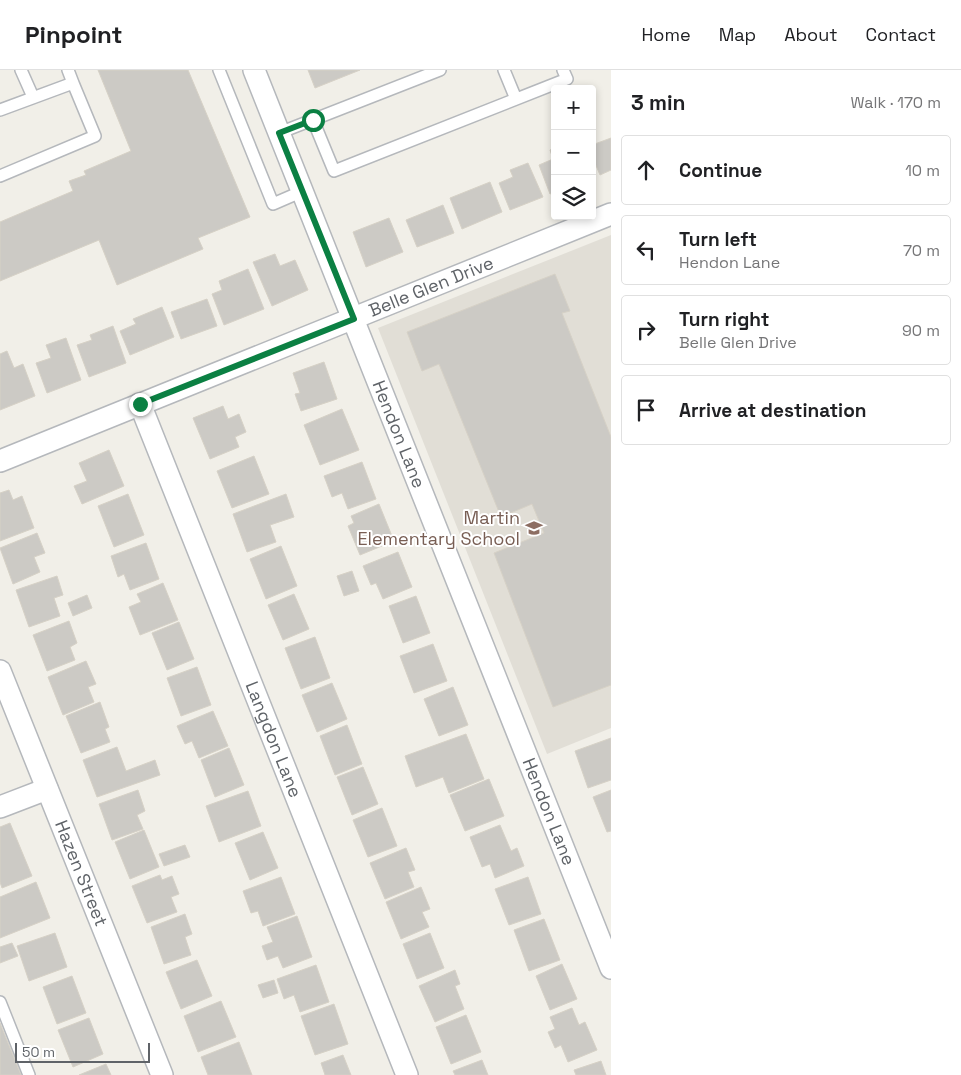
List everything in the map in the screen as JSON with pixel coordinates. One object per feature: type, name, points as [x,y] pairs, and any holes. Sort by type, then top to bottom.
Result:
[{"type":"street","name":"Hendon Lane","points":[[254,70],[611,968]]},
{"type":"street","name":"Belle Glen Drive","points":[[0,461],[611,214]]},
{"type":"street","name":"Langdon Lane","points":[[140,404],[407,1075]]},
{"type":"street","name":"Hazen Street","points":[[0,671],[162,1075]]},
{"type":"street","points":[[0,807],[47,789]]},
{"type":"lane","points":[[21,70],[33,97]]},
{"type":"lane","points":[[0,176],[95,136],[68,70]]},
{"type":"lane","points":[[219,70],[273,204],[302,191]]},
{"type":"lane","points":[[279,133],[440,70]]},
{"type":"lane","points":[[504,70],[516,99]]},
{"type":"lane","points":[[313,120],[334,171],[567,79],[563,70]]},
{"type":"lane","points":[[0,110],[74,83]]},
{"type":"lane","points":[[0,1002],[29,1075]]},
{"type":"shaded area","name":"Martin Elementary School","points":[[611,235],[611,728],[547,754],[378,328]]},
{"type":"building","points":[[98,70],[188,70],[250,217],[198,238],[203,249],[117,285],[99,240],[0,281],[0,222],[73,191],[69,181],[86,175],[84,171],[131,151]]},
{"type":"building","points":[[308,70],[360,70],[315,88]]},
{"type":"building","points":[[611,138],[611,170],[600,175],[596,166],[596,144]]},
{"type":"building","points":[[551,160],[550,194],[539,165]]},
{"type":"building","points":[[528,163],[543,197],[510,210],[499,183],[513,177],[510,170]]},
{"type":"building","points":[[490,182],[502,212],[462,229],[450,198]]},
{"type":"building","points":[[443,205],[454,233],[417,247],[406,220]]},
{"type":"building","points":[[389,218],[403,252],[366,267],[353,232]]},
{"type":"building","points":[[275,254],[280,266],[295,260],[308,290],[272,306],[253,262]]},
{"type":"building","points":[[248,269],[264,309],[224,325],[212,294],[222,290],[219,281]]},
{"type":"building","name":"Martin Elementary School","points":[[555,274],[570,311],[562,313],[611,437],[611,685],[553,707],[494,553],[544,533],[532,504],[501,517],[439,364],[422,371],[407,332]]},
{"type":"building","points":[[207,299],[217,326],[181,339],[171,312]]},
{"type":"building","points":[[162,307],[174,337],[130,355],[120,331],[136,324],[133,319]]},
{"type":"building","points":[[113,326],[126,363],[89,377],[77,345],[92,340],[90,335]]},
{"type":"building","points":[[66,338],[81,380],[47,393],[36,363],[51,358],[46,345]]},
{"type":"building","points":[[7,351],[14,368],[23,364],[35,396],[0,410],[0,354]]},
{"type":"building","points":[[324,362],[337,399],[301,411],[295,394],[300,393],[293,373]]},
{"type":"building","points":[[223,406],[228,419],[239,414],[246,432],[235,437],[239,447],[210,459],[193,418]]},
{"type":"building","points":[[342,409],[359,450],[320,465],[304,425]]},
{"type":"building","points":[[109,450],[124,486],[82,504],[74,486],[87,481],[79,463]]},
{"type":"building","points":[[254,456],[269,494],[232,508],[217,471]]},
{"type":"building","points":[[362,462],[376,499],[348,509],[342,493],[332,497],[324,476]]},
{"type":"building","points":[[9,490],[13,500],[22,496],[34,528],[0,541],[0,493]]},
{"type":"building","points":[[128,494],[144,535],[114,547],[98,506]]},
{"type":"building","points":[[286,494],[294,517],[270,525],[276,542],[247,552],[233,514]]},
{"type":"building","points":[[379,504],[394,541],[360,555],[348,526],[354,523],[351,516]]},
{"type":"building","points":[[37,533],[45,553],[34,557],[40,572],[13,584],[0,548]]},
{"type":"building","points":[[146,543],[159,579],[130,590],[124,574],[118,577],[111,556]]},
{"type":"building","points":[[281,546],[297,586],[266,599],[250,559]]},
{"type":"building","points":[[398,552],[412,587],[383,599],[376,583],[371,585],[363,566]]},
{"type":"building","points":[[352,571],[359,591],[344,596],[337,576]]},
{"type":"building","points":[[57,576],[63,595],[54,598],[60,616],[29,627],[16,590]]},
{"type":"building","points":[[163,583],[178,620],[140,635],[129,607],[141,602],[137,594]]},
{"type":"building","points":[[294,594],[309,629],[283,640],[268,605]]},
{"type":"building","points":[[87,595],[92,608],[73,616],[68,603]]},
{"type":"building","points":[[416,596],[430,633],[403,643],[389,606]]},
{"type":"building","points":[[69,621],[77,643],[70,647],[75,660],[47,671],[33,635]]},
{"type":"building","points":[[179,622],[194,659],[167,670],[152,633]]},
{"type":"building","points":[[315,637],[330,678],[301,689],[285,648]]},
{"type":"building","points":[[433,644],[447,681],[414,693],[400,656]]},
{"type":"building","points":[[86,661],[96,684],[88,687],[94,702],[63,715],[48,677]]},
{"type":"building","points":[[197,667],[211,705],[181,716],[167,678]]},
{"type":"building","points":[[332,683],[347,719],[317,732],[302,695]]},
{"type":"building","points":[[453,687],[468,725],[439,736],[424,699]]},
{"type":"building","points":[[100,702],[109,727],[105,729],[110,742],[81,753],[66,716]]},
{"type":"building","points":[[213,711],[228,746],[199,758],[192,741],[185,744],[177,726]]},
{"type":"building","points":[[347,725],[362,764],[335,775],[320,736]]},
{"type":"building","points":[[466,734],[484,779],[449,793],[443,777],[416,787],[405,756]]},
{"type":"building","points":[[611,738],[611,780],[588,788],[575,751]]},
{"type":"building","points":[[117,747],[126,771],[155,760],[160,775],[97,797],[83,760]]},
{"type":"building","points":[[229,748],[244,785],[215,797],[201,760]]},
{"type":"building","points":[[363,767],[378,804],[352,815],[337,777]]},
{"type":"building","points":[[489,779],[504,816],[465,831],[450,795]]},
{"type":"building","points":[[138,790],[145,811],[137,815],[143,829],[112,840],[99,804]]},
{"type":"building","points":[[611,790],[611,831],[607,832],[593,797]]},
{"type":"building","points":[[248,791],[261,826],[219,842],[206,806]]},
{"type":"building","points":[[382,808],[397,846],[368,857],[353,820]]},
{"type":"building","points":[[10,823],[32,876],[2,888],[0,882],[0,827]]},
{"type":"building","points":[[500,825],[511,851],[517,848],[524,866],[495,878],[490,864],[482,867],[470,837]]},
{"type":"building","points":[[144,830],[159,867],[130,879],[115,842]]},
{"type":"building","points":[[263,832],[278,868],[250,880],[235,843]]},
{"type":"building","points":[[185,845],[190,857],[164,866],[159,854]]},
{"type":"building","points":[[406,848],[415,870],[408,872],[414,887],[385,899],[370,863]]},
{"type":"building","points":[[160,875],[162,880],[172,876],[179,894],[171,897],[177,912],[147,923],[132,886]]},
{"type":"building","points":[[281,877],[295,914],[263,926],[258,911],[251,913],[243,891]]},
{"type":"building","points":[[528,877],[541,914],[509,925],[495,889]]},
{"type":"building","points":[[36,882],[50,918],[0,938],[0,897]]},
{"type":"building","points":[[421,887],[430,909],[422,912],[429,927],[401,939],[386,902]]},
{"type":"building","points":[[185,914],[192,934],[185,937],[191,955],[164,964],[151,927]]},
{"type":"building","points":[[297,916],[312,957],[283,968],[278,956],[267,960],[262,946],[273,942],[267,927]]},
{"type":"building","points":[[544,919],[560,960],[529,971],[514,930]]},
{"type":"building","points":[[55,933],[67,967],[29,981],[17,946]]},
{"type":"building","points":[[430,933],[444,968],[417,979],[403,944]]},
{"type":"building","points":[[12,943],[18,956],[0,963],[0,947]]},
{"type":"building","points":[[197,960],[212,996],[181,1009],[166,972]]},
{"type":"building","points":[[562,964],[577,999],[550,1010],[536,976]]},
{"type":"building","points":[[316,965],[329,1002],[300,1012],[294,995],[284,999],[277,979]]},
{"type":"building","points":[[455,970],[460,984],[455,986],[464,1009],[435,1022],[419,986]]},
{"type":"building","points":[[72,976],[86,1013],[57,1024],[43,987]]},
{"type":"building","points":[[274,980],[278,993],[263,998],[258,985]]},
{"type":"building","points":[[221,1001],[236,1037],[198,1052],[184,1016]]},
{"type":"building","points":[[334,1004],[348,1044],[315,1055],[301,1016]]},
{"type":"building","points":[[572,1008],[579,1025],[585,1022],[597,1050],[568,1062],[561,1045],[555,1048],[548,1032],[555,1029],[550,1017]]},
{"type":"building","points":[[466,1015],[481,1052],[451,1064],[436,1027]]},
{"type":"building","points":[[89,1018],[103,1054],[73,1067],[58,1030]]},
{"type":"building","points":[[0,1023],[21,1075],[0,1075]]},
{"type":"building","points":[[239,1042],[252,1075],[208,1075],[201,1057]]},
{"type":"building","points":[[343,1055],[351,1075],[325,1075],[321,1063]]},
{"type":"building","points":[[482,1060],[488,1075],[455,1075],[453,1071]]},
{"type":"building","points":[[601,1061],[606,1075],[576,1075],[574,1070]]},
{"type":"building","points":[[106,1064],[111,1075],[79,1075]]},
{"type":"place","name":"Martin Elementary School","points":[[534,528]]},
{"type":"route","points":[[140,404],[354,319],[279,133],[313,120]]}]
